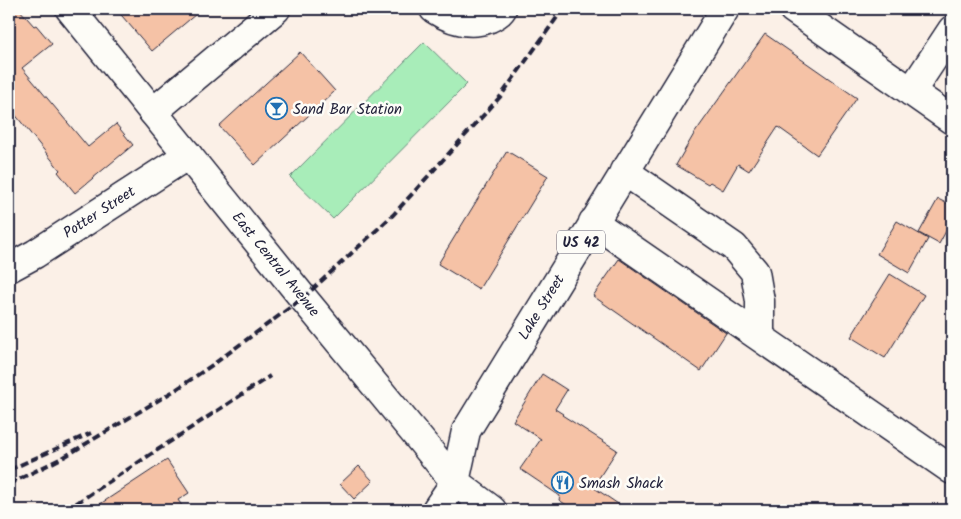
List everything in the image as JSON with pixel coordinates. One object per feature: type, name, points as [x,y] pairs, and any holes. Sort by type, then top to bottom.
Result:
[{"type":"main road","name":"East Central Avenue","points":[[70,9],[303,298],[455,482],[492,510]]},
{"type":"main road","points":[[154,112],[276,9]]},
{"type":"main road","points":[[434,9],[446,17],[464,22],[480,22],[499,14],[502,9]]},
{"type":"main road","name":"Lake Street","points":[[436,510],[455,482],[466,431],[724,9]]},
{"type":"main road","points":[[792,9],[952,120]]},
{"type":"main road","points":[[911,92],[952,30]]},
{"type":"main road","name":"Potter Street","points":[[10,266],[35,254],[188,154]]},
{"type":"main road","points":[[624,171],[734,247],[755,272],[760,301],[760,337]]},
{"type":"main road","points":[[593,222],[952,470]]},
{"type":"green space","points":[[424,42],[467,84],[333,219],[290,177]]},
{"type":"building","points":[[9,9],[19,9],[52,44],[22,68],[88,147],[116,124],[133,145],[75,193],[58,172],[60,170],[9,107]]},
{"type":"building","points":[[116,9],[202,9],[152,51]]},
{"type":"building","points":[[765,34],[857,98],[817,155],[778,127],[749,171],[738,164],[723,190],[710,182],[708,184],[676,165],[694,134]]},
{"type":"building","name":"Sand Bar Station","points":[[300,52],[335,91],[255,165],[219,126]]},
{"type":"building","points":[[507,151],[548,176],[479,289],[438,264]]},
{"type":"building","points":[[938,199],[952,206],[952,220],[939,244],[919,233]]},
{"type":"building","points":[[897,221],[928,239],[909,273],[877,254]]},
{"type":"building","points":[[619,259],[726,333],[701,371],[593,296]]},
{"type":"building","points":[[890,274],[924,295],[885,358],[851,337]]},
{"type":"building","points":[[542,374],[567,390],[555,409],[617,450],[593,487],[627,510],[574,510],[559,500],[560,496],[520,469],[541,439],[513,421]]},
{"type":"building","points":[[167,460],[189,493],[178,500],[185,510],[91,510]]},
{"type":"building","points":[[359,466],[373,481],[354,499],[340,484]]},
{"type":"railway","points":[[9,484],[64,457],[177,389],[303,298],[393,215],[500,97],[563,9]]},
{"type":"railway","points":[[66,510],[270,376]]},
{"type":"railway","points":[[9,470],[91,433]]},
{"type":"place","name":"Sand Bar Station","points":[[277,109]]},
{"type":"place","name":"Smash Shack","points":[[563,483]]}]
